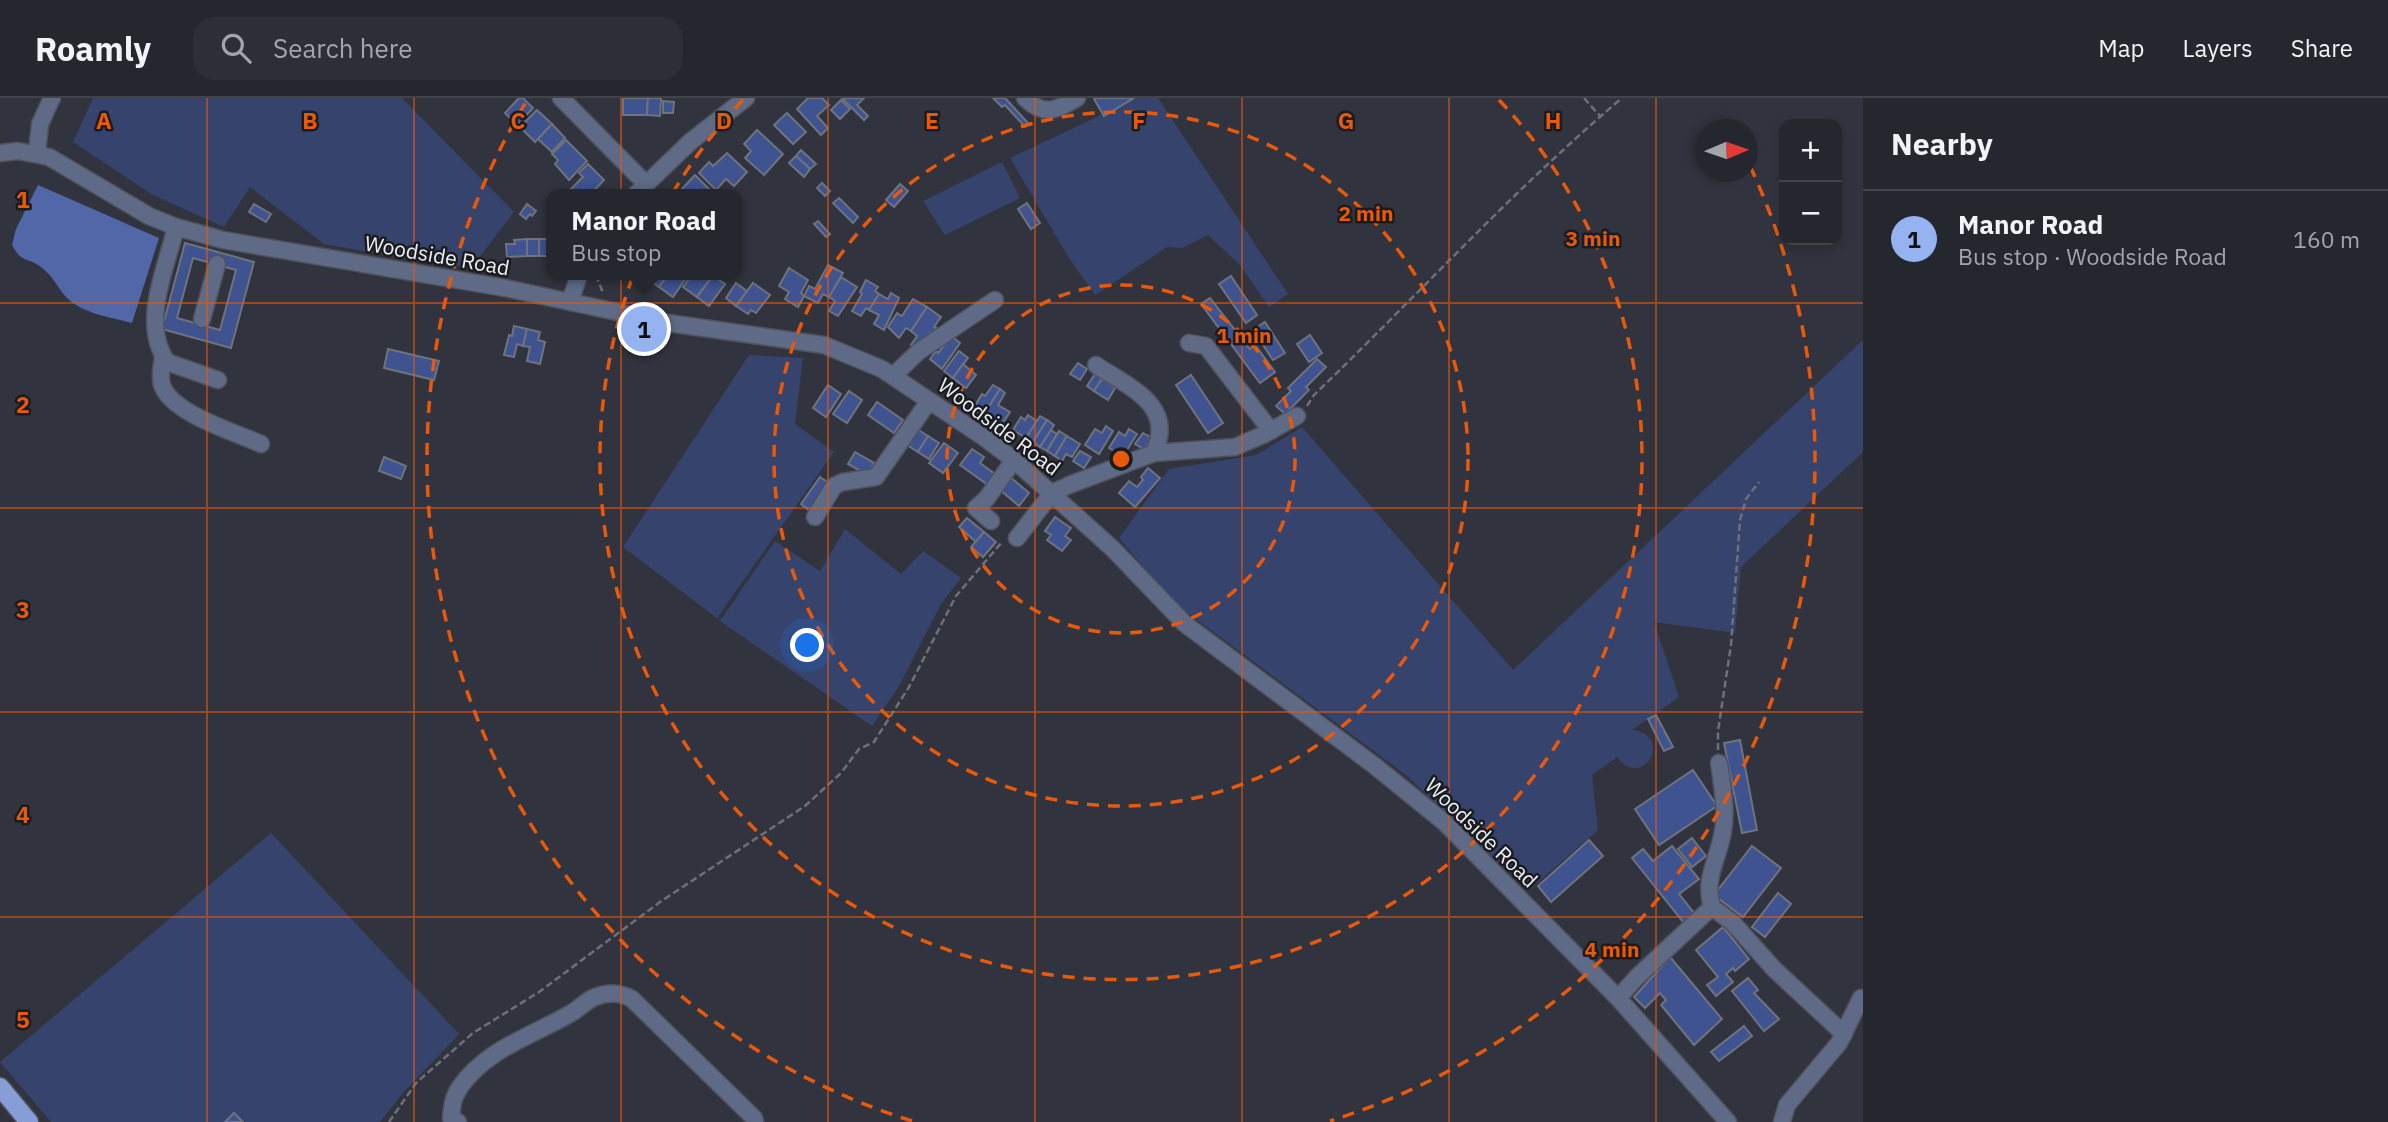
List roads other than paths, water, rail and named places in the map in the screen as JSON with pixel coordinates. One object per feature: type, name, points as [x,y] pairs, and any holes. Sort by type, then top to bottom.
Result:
[{"type":"main road","points":[[0,1087],[30,1122]]},
{"type":"street","points":[[0,153],[37,153],[40,124],[52,98]]},
{"type":"street","points":[[561,98],[641,189],[690,142],[746,98]]},
{"type":"street","points":[[1025,98],[1035,108],[1055,110],[1077,98]]},
{"type":"street","name":"Woodside Road","points":[[37,153],[60,162],[149,216],[176,227],[220,252],[570,302],[668,323],[824,345],[868,362],[1014,460],[1113,549],[1185,624],[1375,766],[1444,822],[1618,998],[1728,1122]]},
{"type":"street","points":[[176,227],[155,310],[155,339],[167,362],[218,380]]},
{"type":"street","points":[[201,319],[220,252]]},
{"type":"street","points":[[570,302],[577,280]]},
{"type":"street","points":[[892,376],[918,352],[995,300]]},
{"type":"street","points":[[1189,343],[1206,346],[1271,431]]},
{"type":"street","points":[[163,357],[163,385],[176,403],[184,410],[261,444]]},
{"type":"street","points":[[1096,365],[1149,401],[1157,412],[1161,439],[1154,453]]},
{"type":"street","points":[[815,517],[834,486],[876,477],[929,401]]},
{"type":"street","points":[[1011,538],[1052,493],[1069,485],[1154,453],[1235,447],[1297,416]]},
{"type":"street","points":[[991,521],[976,509],[1014,460]]},
{"type":"street","points":[[1719,763],[1724,828],[1709,878],[1708,896],[1712,907],[1733,923],[1774,969],[1844,1034]]},
{"type":"street","points":[[1618,998],[1712,907]]},
{"type":"street","points":[[458,1122],[451,1118],[453,1099],[461,1086],[482,1065],[523,1037],[573,1012],[595,997],[613,993],[632,999],[754,1118],[755,1122]]},
{"type":"street","points":[[1782,1122],[1787,1105],[1835,1050],[1861,998]]},
{"type":"place","name":"Manor Road","points":[[644,329]]}]
